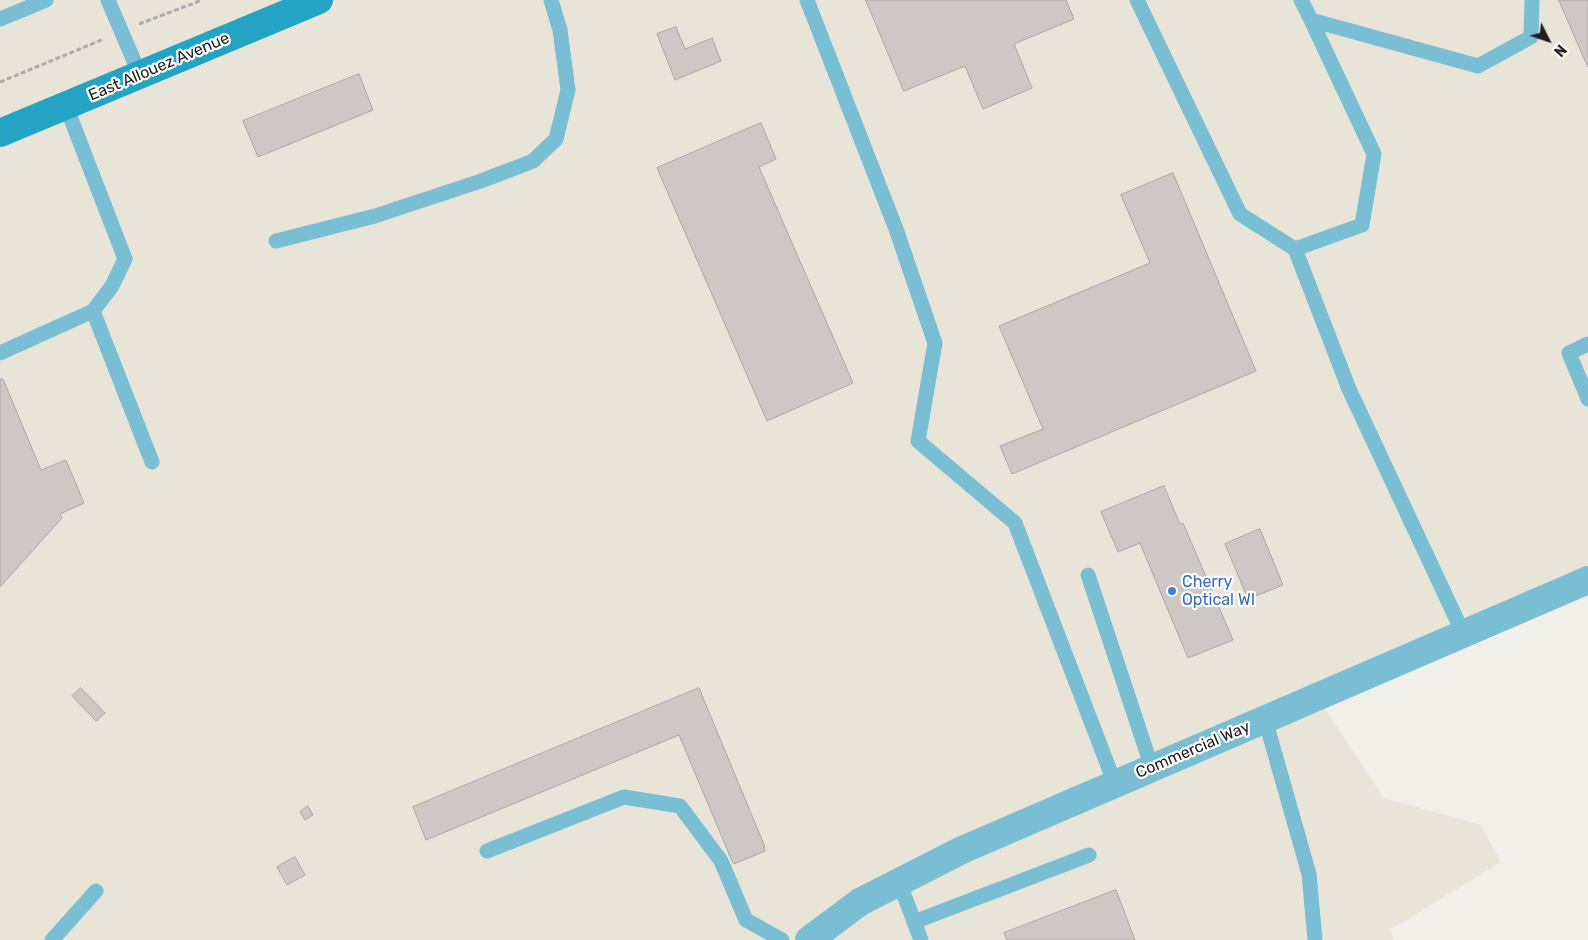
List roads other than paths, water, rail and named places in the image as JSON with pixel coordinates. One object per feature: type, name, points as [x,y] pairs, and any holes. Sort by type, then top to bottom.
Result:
[{"type":"street","name":"East Allouez Avenue","points":[[0,133],[318,0]]},
{"type":"street","name":"Commercial Way","points":[[809,940],[860,902],[962,850],[1588,580]]},
{"type":"lane","points":[[0,19],[46,0]]},
{"type":"lane","points":[[108,0],[140,75]]},
{"type":"lane","points":[[276,241],[375,216],[533,162],[556,139],[568,90],[560,30],[550,0]]},
{"type":"lane","points":[[807,0],[896,229],[934,343],[918,441],[1014,523],[1115,784]]},
{"type":"lane","points":[[1137,0],[1240,214],[1295,249],[1349,389],[1464,633]]},
{"type":"lane","points":[[1295,249],[1362,225],[1374,154],[1301,0]]},
{"type":"lane","points":[[1311,20],[1478,66],[1531,37],[1532,0]]},
{"type":"lane","points":[[0,354],[93,311],[112,286],[125,259],[66,106]]},
{"type":"lane","points":[[93,311],[152,462]]},
{"type":"lane","points":[[1588,344],[1569,353],[1588,399]]},
{"type":"lane","points":[[1088,575],[1152,768]]},
{"type":"lane","points":[[1266,719],[1310,874],[1315,940]]},
{"type":"lane","points":[[486,851],[624,797],[680,806],[721,861],[746,920],[782,940]]},
{"type":"lane","points":[[914,922],[1089,855]]},
{"type":"lane","points":[[899,882],[921,940]]},
{"type":"lane","points":[[52,940],[96,891]]},
{"type":"place","name":"Cherry Optical WI","points":[[1172,591]]}]
